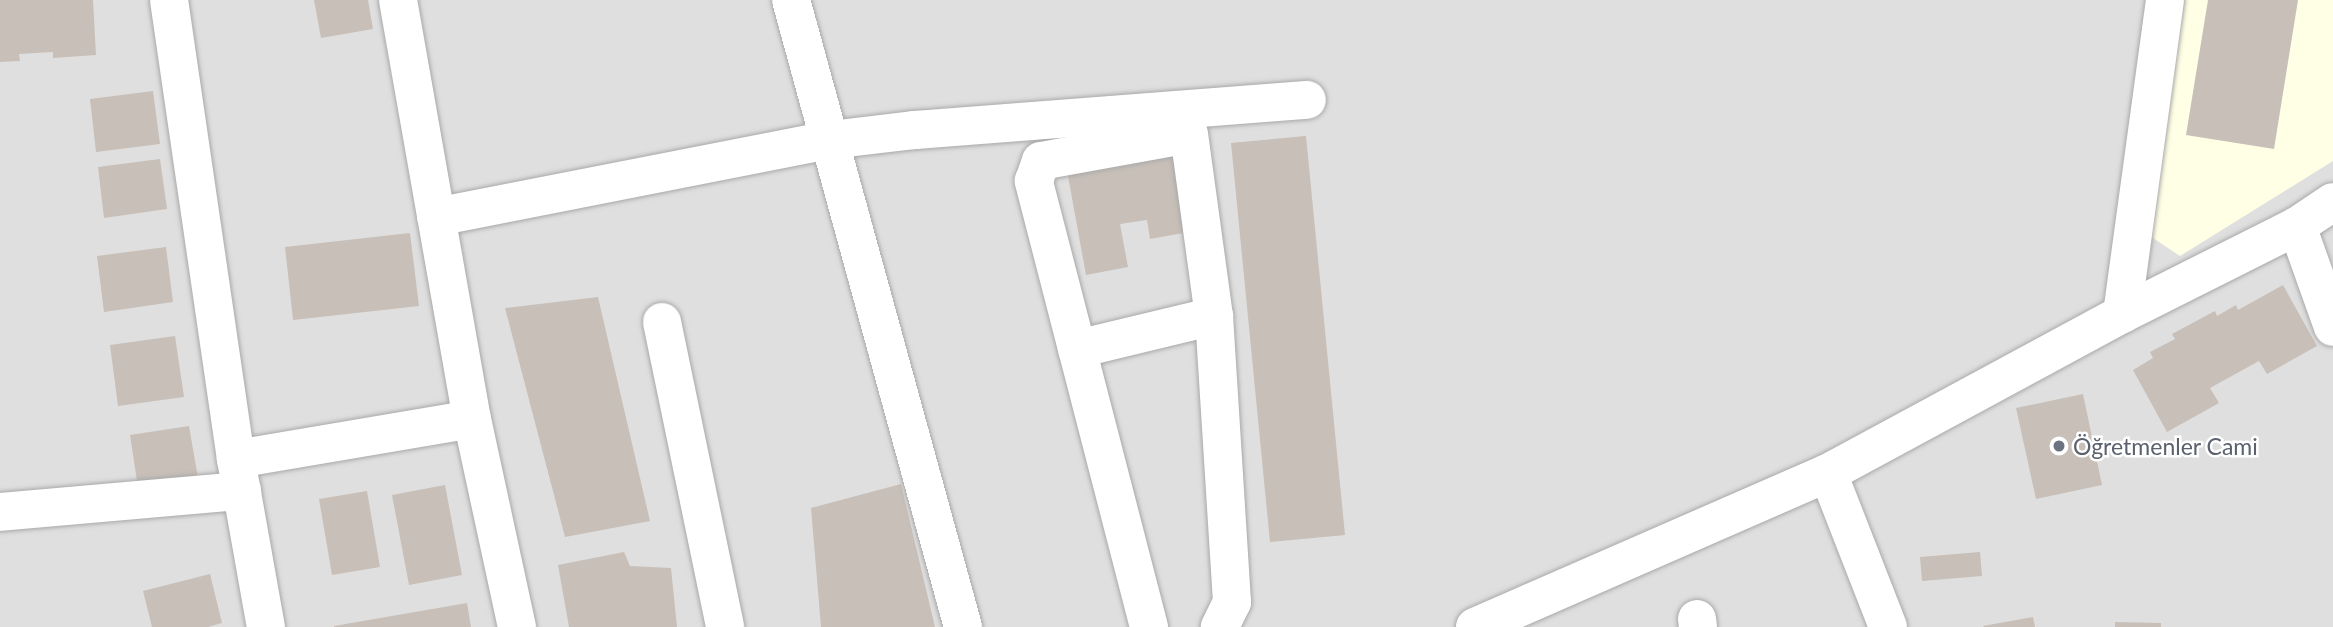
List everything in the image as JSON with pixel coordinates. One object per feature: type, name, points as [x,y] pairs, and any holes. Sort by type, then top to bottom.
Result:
[{"type":"street","points":[[169,0],[239,475],[266,627]]},
{"type":"street","points":[[398,0],[472,419],[517,627]]},
{"type":"street","points":[[791,0],[963,627]]},
{"type":"street","points":[[2122,314],[2165,0]]},
{"type":"street","points":[[436,217],[830,141],[915,130],[1307,100]]},
{"type":"street","points":[[1149,627],[1034,181],[1041,161],[1189,134],[1214,316],[1232,602],[1220,627]]},
{"type":"street","points":[[1475,627],[1828,473],[2122,314],[2297,226],[2333,202]]},
{"type":"street","points":[[2297,226],[2333,327]]},
{"type":"street","points":[[1077,349],[1214,316]]},
{"type":"street","points":[[662,322],[725,627]]},
{"type":"street","points":[[0,512],[239,475],[472,419]]},
{"type":"street","points":[[1828,473],[1888,627]]},
{"type":"shaded area","points":[[0,0],[2333,0],[2333,627],[0,627]]},
{"type":"shaded area","points":[[2185,0],[2333,0],[2333,161],[2180,256],[2147,234]]},
{"type":"building","points":[[0,0],[93,0],[96,55],[53,58],[53,52],[19,54],[20,61],[0,62]]},
{"type":"building","points":[[314,0],[368,0],[373,29],[321,38]]},
{"type":"building","points":[[2208,0],[2298,0],[2274,149],[2186,135]]},
{"type":"building","points":[[153,91],[160,144],[96,152],[90,99]]},
{"type":"building","points":[[1306,136],[1345,535],[1270,542],[1231,143]]},
{"type":"building","points":[[1172,145],[1189,232],[1150,239],[1147,220],[1120,224],[1128,267],[1086,275],[1066,165]]},
{"type":"building","points":[[160,159],[167,209],[104,218],[98,167]]},
{"type":"building","points":[[410,233],[419,306],[293,320],[285,247]]},
{"type":"building","points":[[166,247],[173,302],[104,312],[97,256]]},
{"type":"building","points":[[2283,285],[2317,346],[2267,374],[2259,361],[2210,388],[2219,403],[2167,432],[2133,370],[2153,358],[2150,352],[2175,339],[2172,334],[2215,311],[2217,316],[2236,305],[2238,310]]},
{"type":"building","points":[[598,297],[650,521],[565,537],[505,308]]},
{"type":"building","points":[[175,336],[184,397],[118,406],[110,345]]},
{"type":"building","name":"Öğretmenler Cami","points":[[2083,394],[2102,485],[2036,499],[2016,408]]},
{"type":"building","points":[[189,426],[198,478],[138,488],[130,435]]},
{"type":"building","points":[[901,484],[935,627],[821,627],[811,508]]},
{"type":"building","points":[[445,485],[462,575],[409,585],[392,495]]},
{"type":"building","points":[[367,491],[380,567],[332,575],[319,499]]},
{"type":"building","points":[[624,552],[630,566],[671,568],[677,627],[569,627],[558,565]]},
{"type":"building","points":[[1980,552],[1982,576],[1922,581],[1920,557]]},
{"type":"building","points":[[210,574],[222,623],[208,627],[152,627],[143,591]]},
{"type":"building","points":[[467,603],[471,627],[334,627],[334,626]]},
{"type":"building","points":[[2033,617],[2035,627],[1983,626]]},
{"type":"building","points":[[2115,622],[2161,623],[2161,627],[2115,627]]},
{"type":"place","name":"Öğretmenler Cami","points":[[2059,446]]}]
